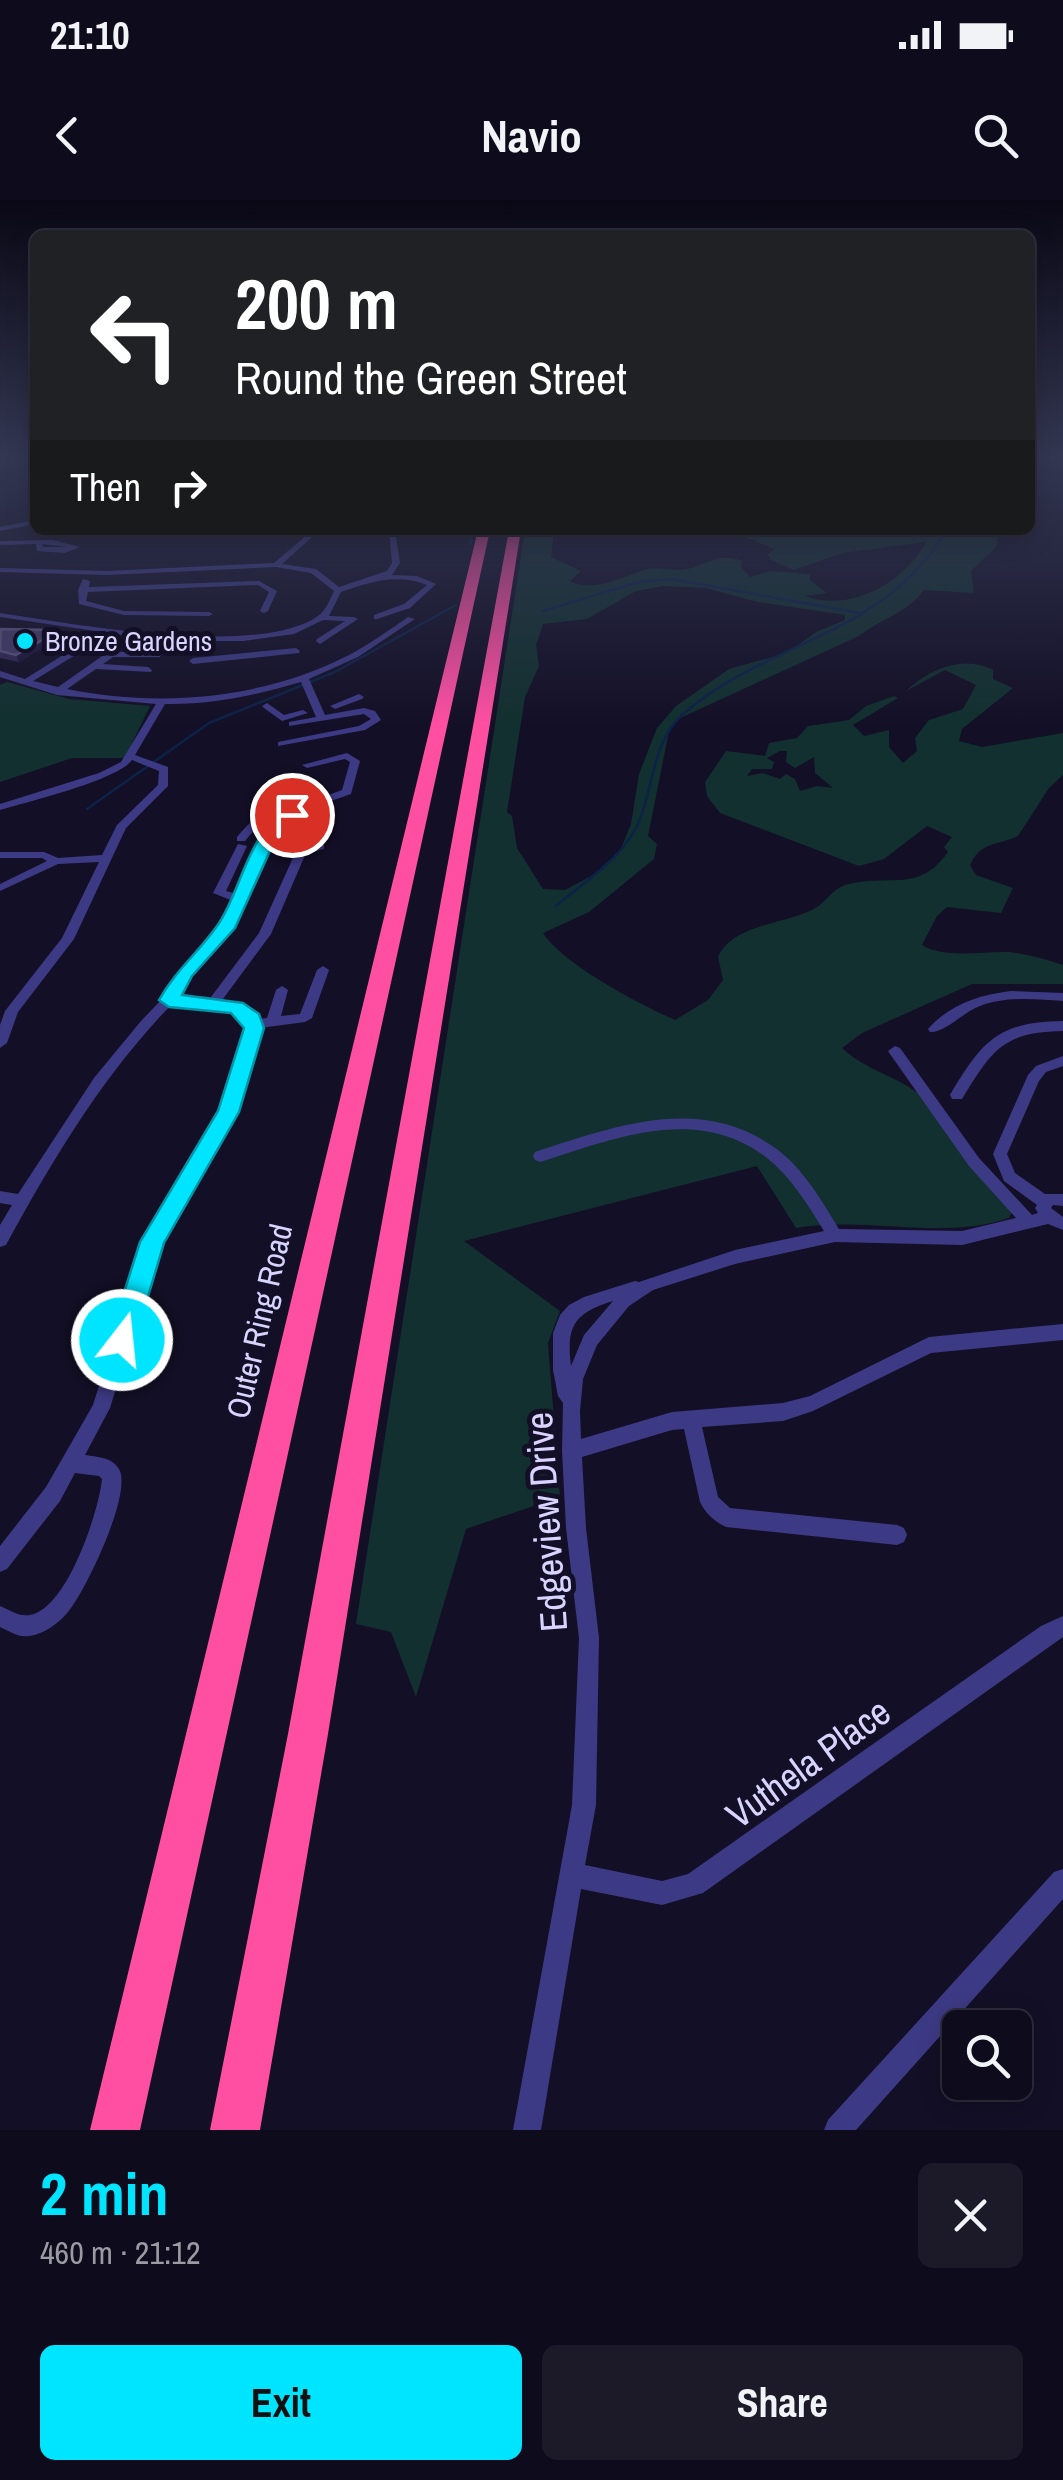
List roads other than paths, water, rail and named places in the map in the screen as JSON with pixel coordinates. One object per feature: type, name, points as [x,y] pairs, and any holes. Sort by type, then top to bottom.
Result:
[{"type":"highway","name":"Outer Ring Road","points":[[115,2130],[481,545]]},
{"type":"highway","points":[[235,2130],[308,1734],[512,545]]},
{"type":"street","points":[[276,564],[299,545]]},
{"type":"street","points":[[384,577],[396,563],[394,545]]},
{"type":"street","points":[[0,570],[91,574],[276,564],[312,571],[338,590]]},
{"type":"street","points":[[91,574],[80,598],[89,605],[148,616],[208,614]]},
{"type":"street","points":[[338,590],[384,577],[417,578],[432,584],[407,606],[377,617]]},
{"type":"street","points":[[82,590],[266,585],[274,591],[264,610]]},
{"type":"street","points":[[148,616],[168,588]]},
{"type":"street","points":[[317,619],[335,603],[338,590]]},
{"type":"street","points":[[0,616],[80,630],[202,639],[266,635],[344,615],[354,619],[320,641]]},
{"type":"street","points":[[0,674],[58,692],[162,701],[238,692],[304,678],[346,660],[411,619]]},
{"type":"street","points":[[202,639],[259,657]]},
{"type":"street","points":[[193,661],[296,651]]},
{"type":"street","points":[[24,683],[74,652]]},
{"type":"street","points":[[58,692],[114,654],[157,655]]},
{"type":"street","points":[[95,666],[148,670]]},
{"type":"street","points":[[304,678],[319,713]]},
{"type":"street","points":[[292,724],[359,697]]},
{"type":"street","points":[[0,807],[103,775],[132,757],[162,701]]},
{"type":"street","points":[[267,706],[285,718],[364,711],[372,713],[376,720],[362,728],[281,744]]},
{"type":"street","points":[[240,899],[220,893],[254,823],[278,806],[347,792],[356,771],[355,761],[347,756],[307,765]]},
{"type":"street","points":[[0,1043],[6,1010],[68,939],[128,817],[166,780],[158,765],[132,757]]},
{"type":"street","points":[[0,1240],[22,1200],[144,1025],[169,1000],[184,972],[226,928],[272,832],[310,802]]},
{"type":"street","points":[[214,1002],[265,934],[301,851],[320,847]]},
{"type":"street","points":[[0,855],[44,855],[56,861]]},
{"type":"street","points":[[0,888],[56,861],[105,858]]},
{"type":"street","points":[[254,1024],[305,1018],[322,970]]},
{"type":"street","points":[[273,1020],[282,990]]},
{"type":"street","points":[[935,1029],[957,1008],[991,996],[1063,997]]},
{"type":"street","points":[[169,1000],[236,1007],[254,1024]]},
{"type":"street","points":[[0,1562],[72,1463],[101,1408],[152,1242],[228,1112],[254,1024]]},
{"type":"street","points":[[957,1095],[992,1042],[1022,1030],[1063,1026]]},
{"type":"street","points":[[895,1051],[974,1162],[1046,1217]]},
{"type":"street","points":[[1046,1217],[1009,1177],[1000,1154],[1033,1079],[1041,1069],[1063,1061]]},
{"type":"street","points":[[540,1156],[610,1132],[656,1123],[731,1129],[777,1153],[820,1207],[835,1235]]},
{"type":"street","points":[[0,1197],[22,1200]]},
{"type":"street","name":"Edgeview Drive","points":[[527,2130],[573,1875],[590,1725],[589,1638],[570,1411],[574,1379],[590,1340],[622,1301],[648,1285],[735,1257],[835,1235],[962,1238],[1046,1217],[1063,1200]]},
{"type":"street","points":[[570,1411],[558,1349],[564,1322],[585,1301],[648,1285]]},
{"type":"street","points":[[571,1452],[645,1426],[783,1412],[814,1403],[929,1345],[969,1338],[1063,1332]]},
{"type":"street","points":[[692,1422],[710,1502],[726,1517],[898,1535]]},
{"type":"street","points":[[0,1616],[18,1625],[42,1623],[75,1582],[98,1540],[112,1475],[103,1467],[72,1463]]},
{"type":"street","name":"Vuthela Place","points":[[573,1875],[662,1892],[694,1884],[1048,1632],[1063,1626]]},
{"type":"street","points":[[838,2130],[1063,1881]]},
{"type":"waterway","points":[[556,906],[601,870],[630,838],[643,812],[664,739],[682,715],[715,690],[858,616],[891,594],[921,566],[936,545]]},
{"type":"waterway","points":[[543,611],[639,582],[671,579],[860,613]]},
{"type":"waterway","points":[[87,809],[209,723],[335,672],[456,605]]},
{"type":"place","name":"Bronze Gardens","points":[[25,641]]}]
